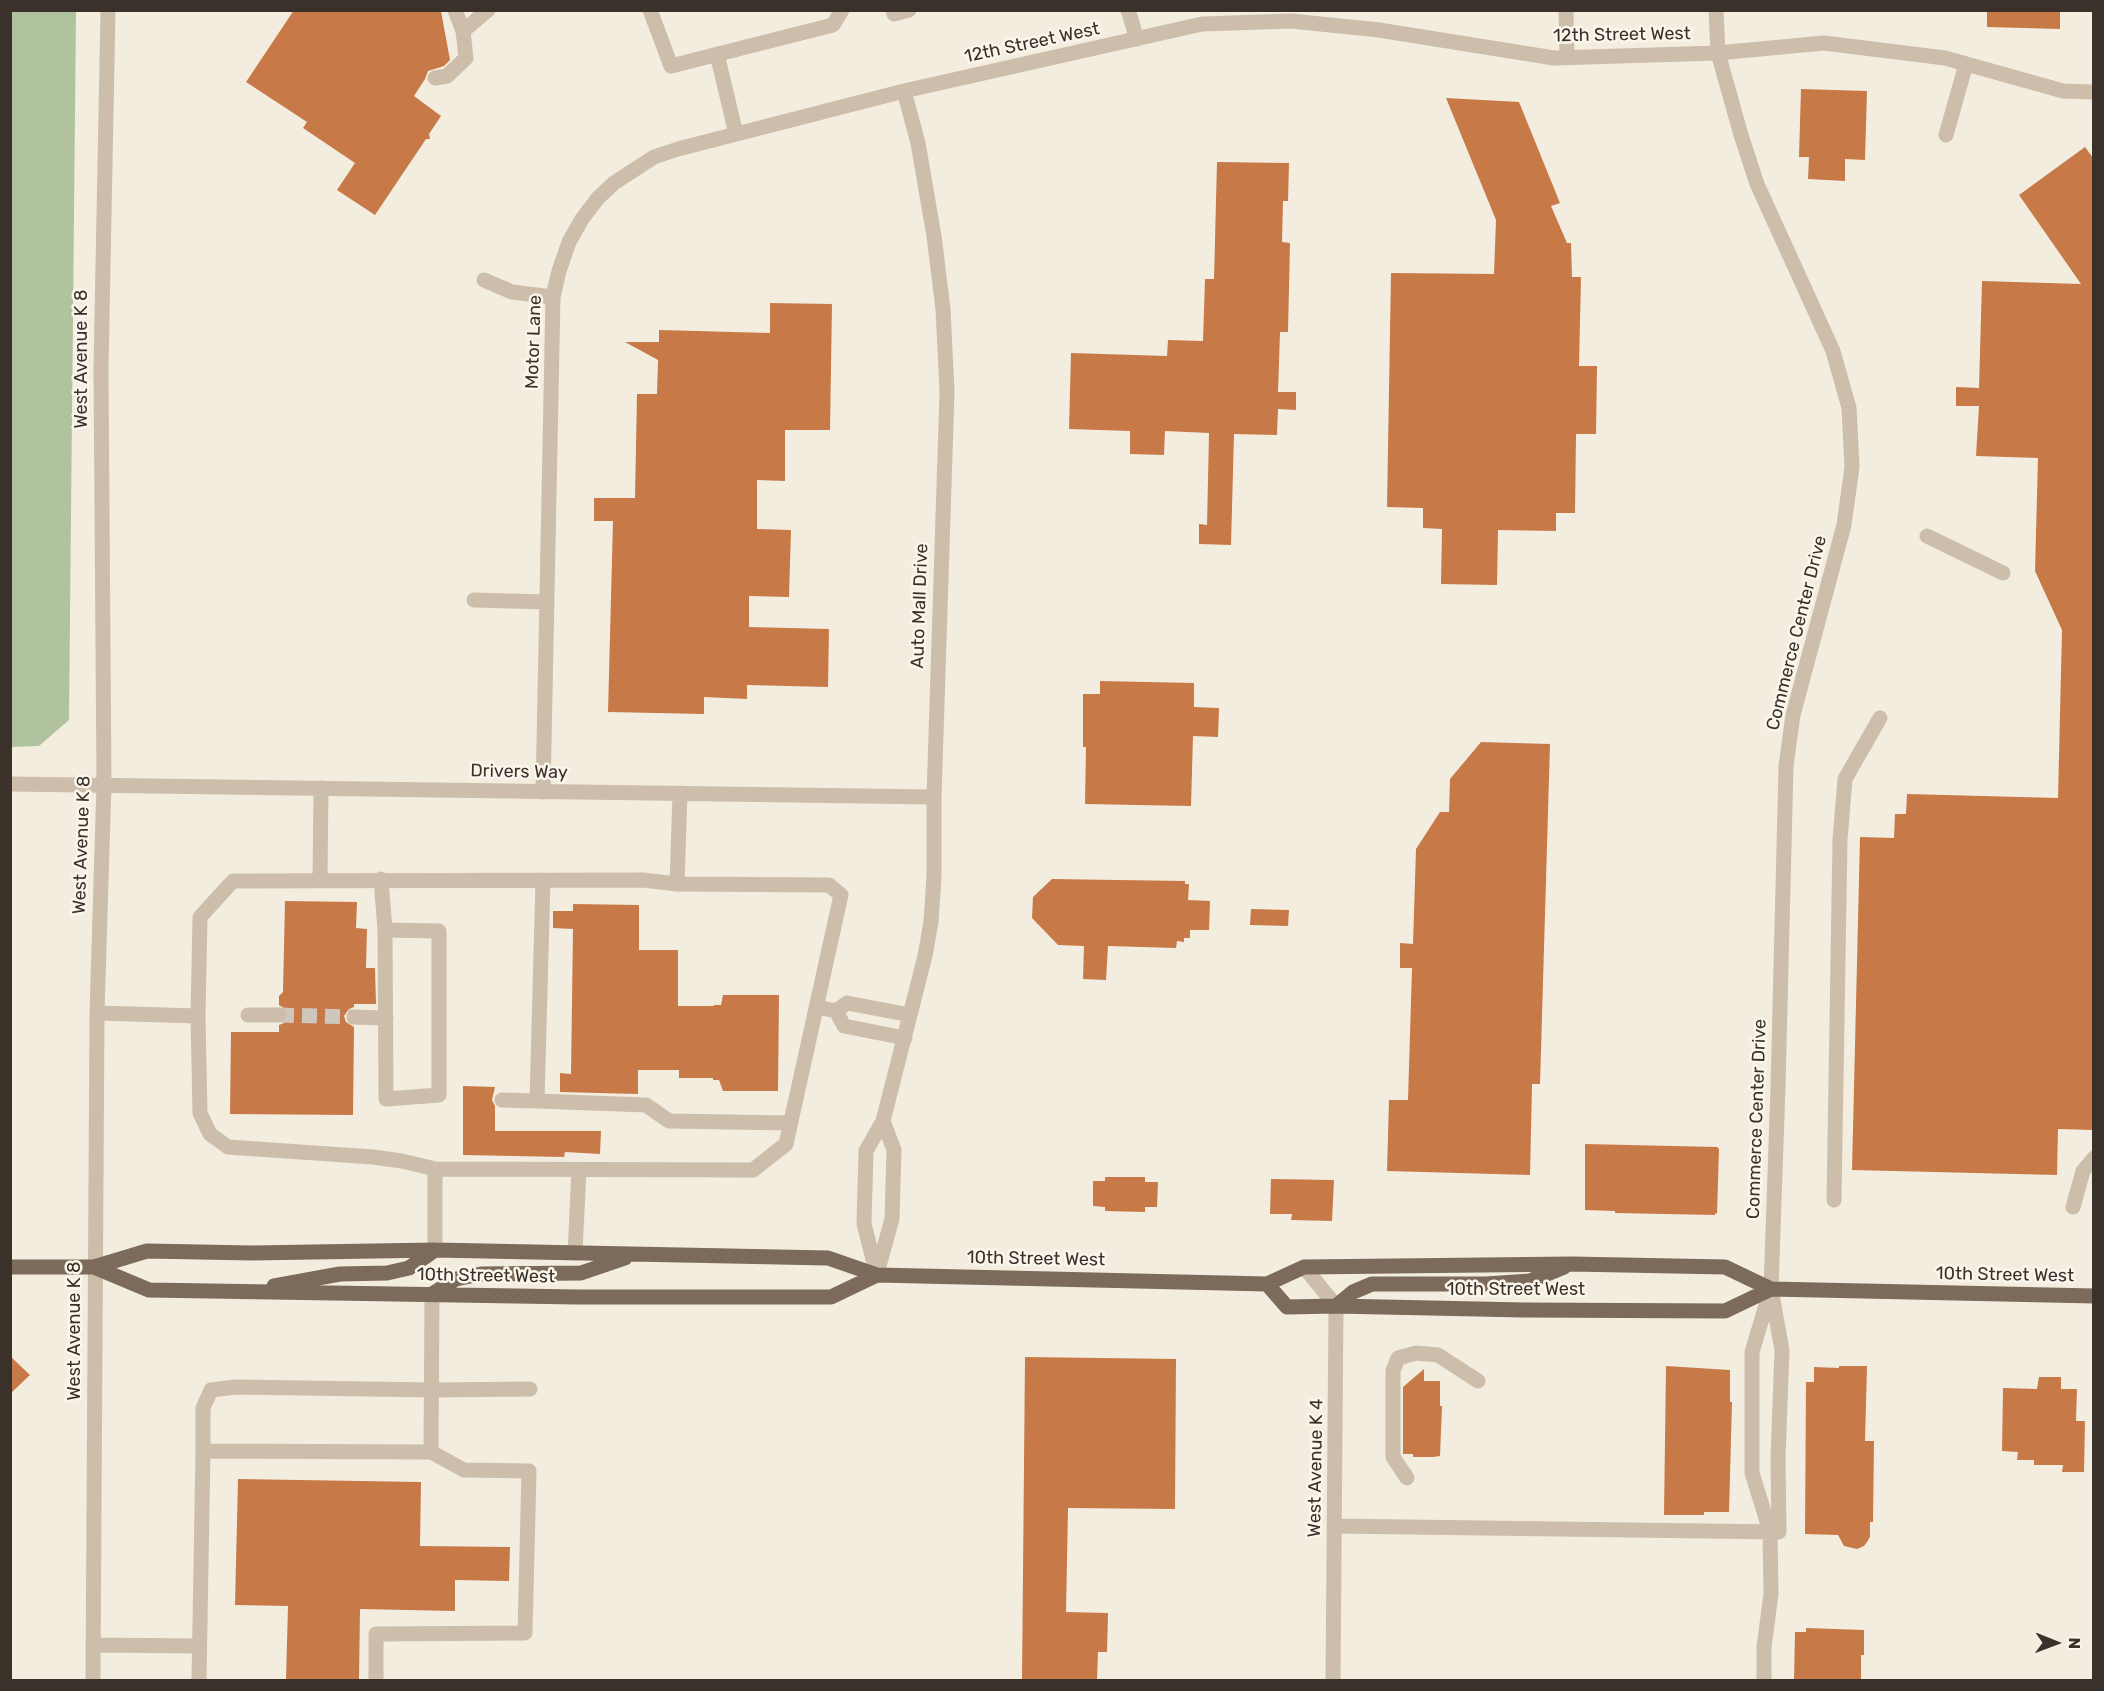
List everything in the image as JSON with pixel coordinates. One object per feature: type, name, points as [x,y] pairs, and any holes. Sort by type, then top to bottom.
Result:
[{"type":"main road","name":"10th Street West","points":[[10,1267],[94,1268],[147,1251],[252,1253],[435,1250],[828,1258],[877,1275],[1267,1284],[1304,1267],[1572,1263],[1725,1267],[1771,1289],[2094,1296]]},
{"type":"main road","points":[[241,1293],[340,1274],[387,1273],[409,1268],[435,1250]]},
{"type":"main road","points":[[432,1294],[456,1279],[482,1274],[581,1274],[634,1254]]},
{"type":"main road","points":[[1336,1306],[1353,1292],[1372,1284],[1486,1284],[1530,1281],[1572,1263]]},
{"type":"main road","name":"10th Street West","points":[[94,1268],[149,1290],[577,1297],[831,1297],[877,1275]]},
{"type":"main road","name":"10th Street West","points":[[1267,1284],[1287,1307],[1524,1310],[1725,1311],[1771,1289]]},
{"type":"street","name":"West Avenue K 8","points":[[93,1680],[97,1013],[104,784],[101,369],[108,10]]},
{"type":"street","points":[[435,78],[447,76],[466,58],[463,31],[455,10]]},
{"type":"street","points":[[463,31],[488,10]]},
{"type":"street","points":[[650,10],[671,66],[833,25],[842,10]]},
{"type":"street","points":[[893,10],[894,14],[909,10]]},
{"type":"street","points":[[1128,10],[1137,39]]},
{"type":"street","points":[[1566,10],[1567,57]]},
{"type":"street","name":"Commerce Center Drive","points":[[1716,10],[1718,53],[1757,184],[1833,351],[1849,408],[1852,467],[1844,525],[1793,715],[1786,766],[1771,1289],[1782,1350],[1778,1458],[1779,1532],[1770,1532],[1752,1473],[1752,1352],[1771,1289]]},
{"type":"street","name":"12th Street West","points":[[904,91],[1202,24],[1291,21],[1379,30],[1554,58],[1718,53],[1824,43],[1945,58],[2063,90],[2094,92]]},
{"type":"street","points":[[717,54],[736,134]]},
{"type":"street","points":[[1946,135],[1966,64]]},
{"type":"street","name":"Motor Lane","points":[[543,792],[553,297],[569,242],[582,219],[598,198],[614,183],[654,157],[904,91]]},
{"type":"street","name":"Auto Mall Drive","points":[[877,1275],[864,1224],[866,1150],[883,1121],[925,956],[931,922],[947,392],[943,309],[935,246],[918,143],[904,91]]},
{"type":"street","points":[[484,280],[512,292],[553,297]]},
{"type":"street","points":[[1927,536],[2003,573]]},
{"type":"street","points":[[474,600],[547,602]]},
{"type":"street","points":[[1834,1200],[1840,840],[1845,779],[1880,718]]},
{"type":"street","name":"Drivers Way","points":[[10,784],[934,796]]},
{"type":"street","points":[[320,881],[321,788]]},
{"type":"street","points":[[677,884],[680,793]]},
{"type":"street","points":[[381,879],[385,930],[386,1099],[439,1095],[439,931],[385,930]]},
{"type":"street","points":[[381,879],[643,880],[677,884],[829,885],[841,895],[786,1144],[753,1170],[435,1169],[373,1157],[228,1147],[210,1134],[200,1113],[198,1016],[200,917],[233,881],[320,881],[381,879]]},
{"type":"street","points":[[537,1101],[543,880]]},
{"type":"street","points":[[817,1007],[836,1011],[848,1003],[910,1015]]},
{"type":"street","points":[[836,1011],[844,1026],[904,1038]]},
{"type":"street","points":[[97,1013],[198,1016]]},
{"type":"street","points":[[248,1015],[279,1015]]},
{"type":"street","points":[[354,1017],[386,1018]]},
{"type":"street","points":[[502,1100],[646,1105],[669,1121],[790,1123]]},
{"type":"street","points":[[877,1275],[892,1219],[894,1150],[883,1121]]},
{"type":"street","points":[[2073,1207],[2083,1171],[2094,1158]]},
{"type":"street","points":[[435,1169],[435,1250]]},
{"type":"street","points":[[575,1254],[579,1170]]},
{"type":"street","points":[[1304,1267],[1336,1306]]},
{"type":"street","points":[[431,1452],[432,1294]]},
{"type":"street","name":"West Avenue K 4","points":[[1333,1680],[1336,1306]]},
{"type":"street","points":[[1407,1478],[1393,1457],[1393,1371],[1398,1358],[1416,1353],[1438,1355],[1478,1381]]},
{"type":"street","points":[[199,1680],[202,1408],[212,1390],[236,1387],[530,1389]]},
{"type":"street","points":[[203,1450],[431,1452],[464,1470],[530,1471],[525,1633],[376,1634],[376,1680]]},
{"type":"street","points":[[1335,1526],[1770,1532],[1771,1594],[1764,1647],[1764,1680]]},
{"type":"street","points":[[93,1645],[199,1646]]},
{"type":"green space","points":[[11,10],[76,11],[69,720],[39,746],[11,747]]},
{"type":"building","points":[[294,10],[441,11],[450,60],[444,66],[428,71],[414,96],[441,116],[429,134],[430,139],[426,139],[375,215],[337,190],[355,163],[303,128],[307,122],[246,82]]},
{"type":"building","points":[[1987,10],[2060,10],[2060,29],[1987,27]]},
{"type":"building","points":[[1801,89],[1867,91],[1865,160],[1845,159],[1845,181],[1808,179],[1809,157],[1799,157]]},
{"type":"building","points":[[1446,98],[1519,102],[1560,203],[1551,206],[1567,243],[1571,243],[1572,277],[1581,277],[1579,366],[1597,366],[1596,434],[1576,434],[1575,513],[1556,513],[1556,531],[1498,530],[1497,585],[1441,584],[1442,529],[1423,528],[1423,508],[1387,507],[1391,273],[1494,274],[1496,220]]},
{"type":"building","points":[[2085,147],[2094,159],[2094,1130],[2058,1129],[2057,1175],[1852,1170],[1860,837],[1894,838],[1895,814],[1906,814],[1907,794],[2058,798],[2062,630],[2035,571],[2038,458],[1976,456],[1979,406],[1956,406],[1956,387],[1979,388],[1982,281],[2081,284],[2019,195]]},
{"type":"building","points":[[1217,162],[1289,163],[1288,201],[1283,201],[1282,242],[1290,243],[1288,332],[1280,332],[1278,392],[1296,392],[1296,410],[1278,409],[1277,435],[1234,434],[1231,545],[1199,544],[1199,524],[1207,525],[1209,433],[1165,431],[1164,455],[1130,454],[1130,431],[1069,429],[1071,353],[1167,356],[1168,340],[1203,341],[1205,279],[1214,279]]},
{"type":"building","points":[[770,303],[832,304],[830,430],[785,430],[785,481],[757,480],[757,529],[791,530],[789,597],[749,596],[749,627],[829,629],[828,687],[747,685],[747,699],[704,697],[704,714],[608,712],[613,521],[594,521],[594,498],[635,498],[637,394],[657,394],[658,360],[625,342],[659,342],[659,330],[770,333]]},
{"type":"building","points":[[1100,681],[1194,683],[1194,707],[1219,708],[1218,737],[1193,736],[1191,806],[1085,804],[1086,747],[1083,747],[1083,694],[1100,694]]},
{"type":"building","points":[[1481,742],[1550,744],[1540,1084],[1532,1084],[1530,1175],[1387,1171],[1389,1100],[1408,1100],[1412,968],[1400,968],[1400,943],[1413,944],[1416,849],[1440,812],[1449,812],[1450,779]]},
{"type":"building","points":[[1052,879],[1185,881],[1185,884],[1189,884],[1188,900],[1210,901],[1209,930],[1190,930],[1190,938],[1184,938],[1184,942],[1177,941],[1176,948],[1108,946],[1106,980],[1083,979],[1084,946],[1058,945],[1032,918],[1033,897]]},
{"type":"building","points":[[285,901],[357,902],[356,928],[367,929],[366,968],[375,968],[376,1004],[354,1004],[354,1007],[349,1009],[344,1016],[346,1022],[354,1027],[353,1115],[230,1114],[231,1032],[279,1032],[279,1025],[284,1023],[289,1016],[287,1010],[279,1005],[279,996],[283,992]]},
{"type":"building","points":[[573,904],[639,905],[639,950],[678,950],[678,1006],[721,1005],[723,995],[779,995],[778,1091],[723,1091],[719,1080],[713,1080],[713,1078],[679,1078],[679,1070],[638,1070],[638,1094],[560,1092],[560,1073],[571,1074],[573,929],[553,928],[553,911],[573,911]]},
{"type":"building","points":[[1251,909],[1289,910],[1288,926],[1250,925]]},
{"type":"building","points":[[463,1086],[495,1087],[492,1100],[495,1106],[495,1131],[601,1131],[600,1154],[565,1152],[564,1157],[463,1155]]},
{"type":"building","points":[[1585,1144],[1717,1147],[1719,1149],[1717,1214],[1615,1213],[1615,1211],[1585,1210]]},
{"type":"building","points":[[1105,1177],[1145,1177],[1145,1182],[1158,1182],[1157,1207],[1145,1207],[1145,1212],[1105,1211],[1105,1207],[1093,1206],[1093,1181],[1105,1181]]},
{"type":"building","points":[[1271,1179],[1334,1180],[1332,1221],[1291,1220],[1292,1214],[1270,1214]]},
{"type":"building","points":[[10,1356],[30,1375],[10,1394]]},
{"type":"building","points":[[1025,1357],[1176,1359],[1175,1509],[1068,1508],[1066,1612],[1108,1613],[1107,1652],[1098,1652],[1097,1680],[1022,1680]]},
{"type":"building","points":[[1666,1366],[1730,1370],[1730,1402],[1732,1402],[1729,1512],[1704,1512],[1704,1515],[1664,1515]]},
{"type":"building","points":[[1839,1366],[1867,1366],[1865,1441],[1874,1441],[1873,1522],[1870,1522],[1870,1537],[1864,1546],[1857,1549],[1844,1546],[1838,1535],[1805,1534],[1806,1382],[1814,1382],[1814,1367],[1839,1368]]},
{"type":"building","points":[[1424,1369],[1424,1381],[1440,1381],[1440,1406],[1442,1406],[1440,1456],[1413,1457],[1413,1454],[1403,1454],[1403,1387]]},
{"type":"building","points":[[2039,1377],[2061,1377],[2061,1389],[2077,1389],[2076,1421],[2085,1421],[2084,1472],[2062,1472],[2063,1465],[2034,1465],[2034,1460],[2017,1460],[2018,1452],[2002,1451],[2003,1388],[2037,1389]]},
{"type":"building","points":[[238,1479],[421,1482],[420,1546],[510,1547],[509,1581],[455,1580],[455,1611],[360,1609],[359,1680],[286,1680],[288,1606],[235,1605]]},
{"type":"building","points":[[1806,1628],[1864,1630],[1861,1680],[1794,1680],[1795,1632],[1806,1632]]},
{"type":"tunnel","points":[[279,1015],[354,1017]]}]
